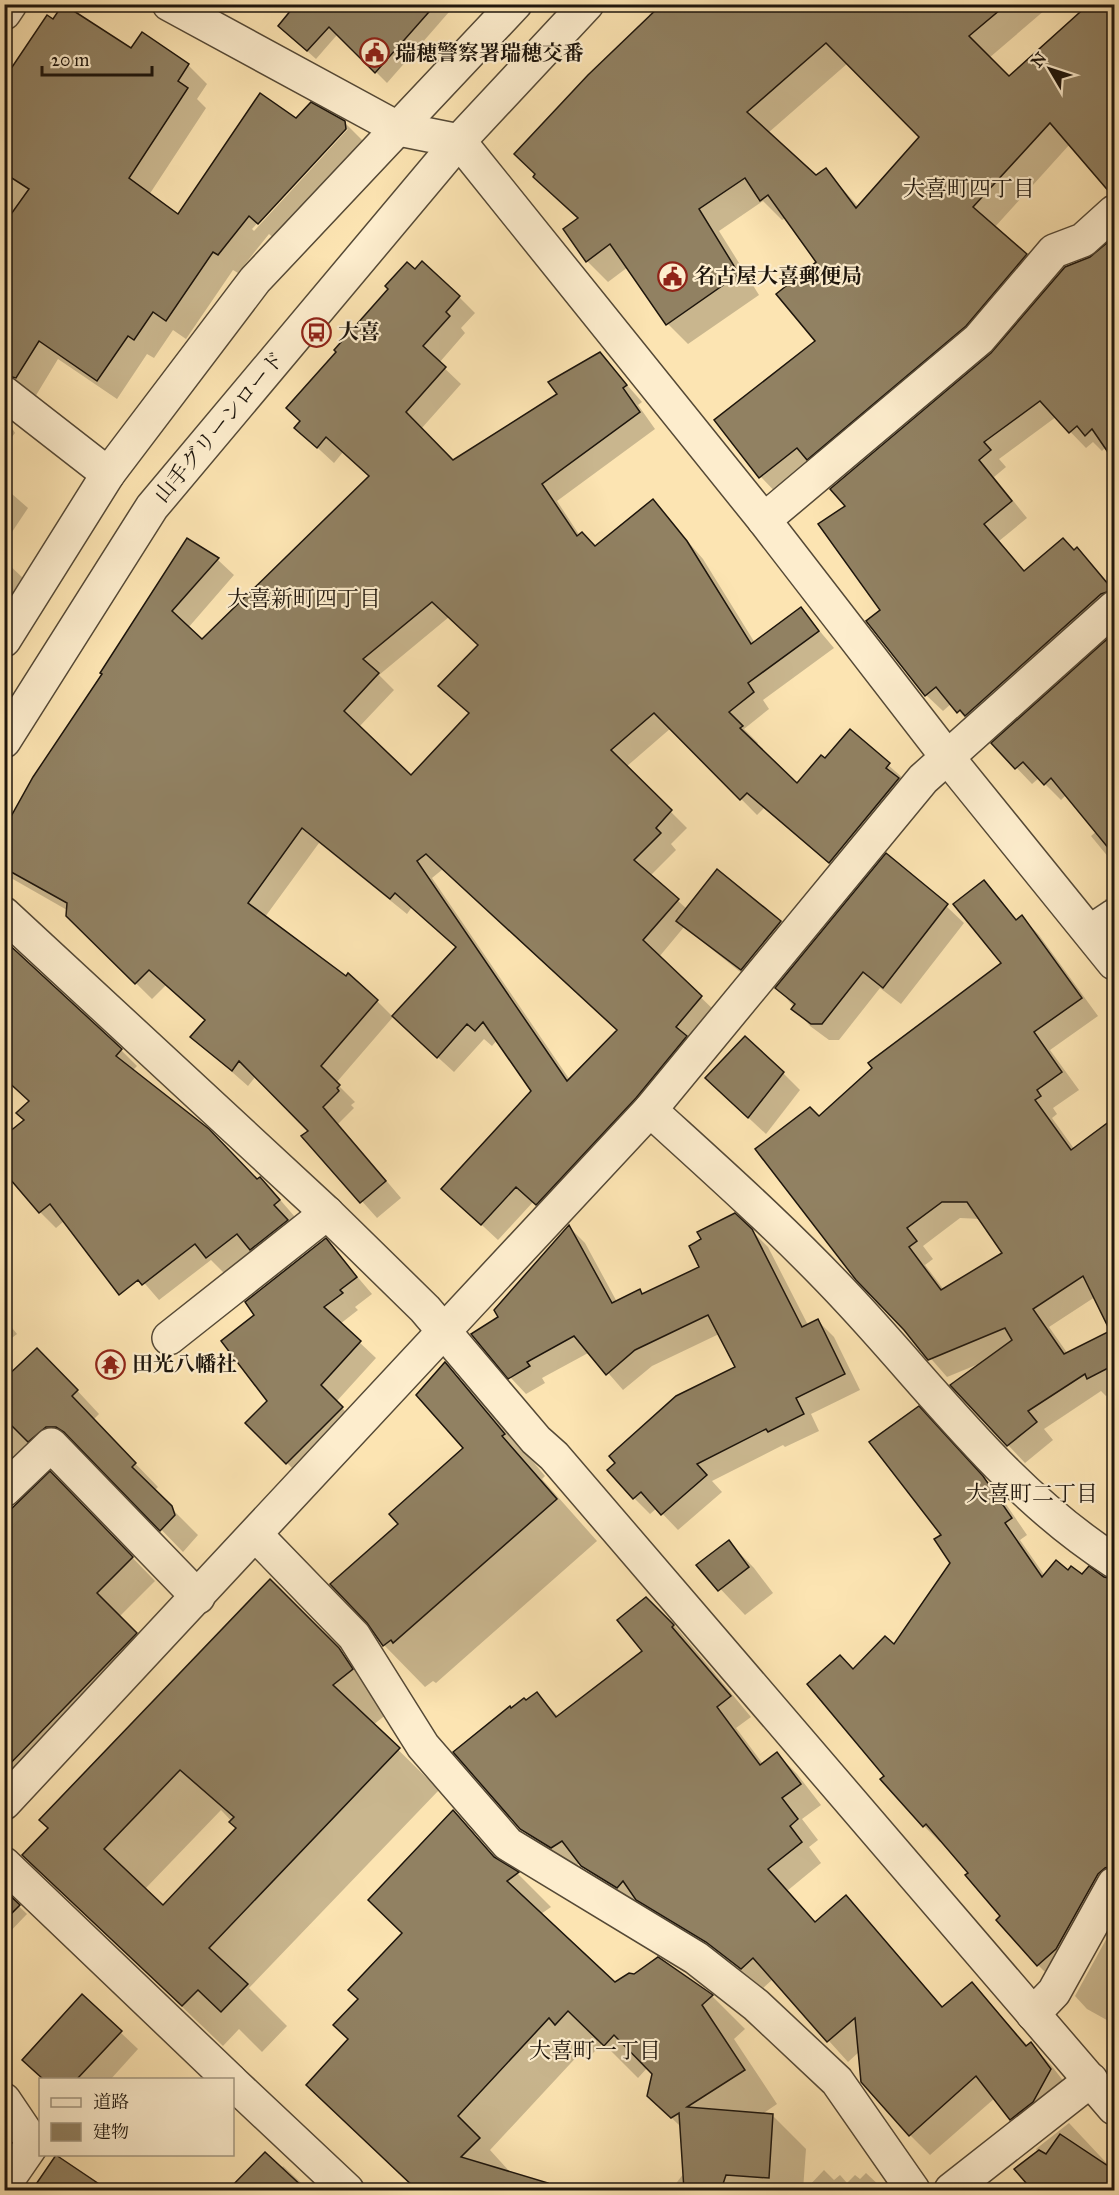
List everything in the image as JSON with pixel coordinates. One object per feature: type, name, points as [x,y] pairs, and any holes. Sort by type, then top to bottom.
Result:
[{"type":"street","points":[[4,13],[10,4]]},
{"type":"street","points":[[169,4],[399,129],[459,141],[764,520],[948,758],[1102,924],[1114,963]]},
{"type":"street","points":[[4,640],[108,474],[255,280],[515,4]]},
{"type":"street","name":"山手グリーンロード","points":[[4,741],[152,507],[459,141],[587,4]]},
{"type":"street","points":[[764,520],[979,339],[1054,251],[1083,240],[1114,212]]},
{"type":"street","points":[[4,393],[108,474]]},
{"type":"street","points":[[4,1803],[650,1110],[923,779],[1114,608]]},
{"type":"street","points":[[4,914],[327,1213],[425,1309],[442,1332],[536,1440],[554,1456],[1114,2108]]},
{"type":"street","points":[[650,1110],[770,1217],[851,1301],[1015,1484],[1073,1532],[1114,1561]]},
{"type":"street","points":[[169,1338],[327,1213]]},
{"type":"street","points":[[4,1490],[51,1445],[198,1597]]},
{"type":"street","points":[[256,1535],[354,1636],[423,1746],[508,1844],[687,1952],[756,2005],[837,2081],[913,2190]]},
{"type":"street","points":[[4,1864],[229,2078]]},
{"type":"street","points":[[1033,2014],[1054,1992],[1114,1884]]},
{"type":"street","points":[[951,2190],[1091,2080]]},
{"type":"street","points":[[234,2083],[347,2190]]},
{"type":"street","points":[[4,2100],[33,2143],[4,2185]]},
{"type":"building","points":[[63,4],[131,48],[142,32],[189,64],[178,81],[188,88],[129,178],[178,214],[260,93],[296,118],[311,102],[345,121],[346,129],[258,224],[249,216],[218,255],[213,252],[166,321],[153,312],[134,340],[128,336],[97,381],[39,341],[16,378],[4,375],[4,224],[29,189],[4,173],[4,79],[47,15],[53,19]]},
{"type":"building","points":[[296,4],[436,4],[375,73],[329,27],[307,51],[278,26]]},
{"type":"building","points":[[662,4],[1007,4],[969,36],[1009,76],[1089,4],[1114,4],[1114,194],[1111,194],[1050,123],[973,207],[1027,254],[966,326],[807,460],[797,448],[759,478],[714,420],[815,341],[776,294],[816,262],[768,195],[760,201],[745,178],[699,209],[739,274],[666,325],[610,244],[586,262],[563,229],[578,218],[533,177],[535,174],[514,154],[588,75]],"holes":[[[826,43],[919,137],[856,208],[826,168],[816,175],[747,112]]]},
{"type":"building","points":[[1114,237],[1114,461],[1092,429],[1085,436],[1077,426],[1069,433],[1040,401],[984,442],[991,450],[979,460],[1012,501],[984,524],[1024,571],[1063,538],[1074,550],[1077,547],[1113,590],[1101,594],[965,716],[960,710],[957,713],[936,687],[925,696],[866,621],[880,610],[818,524],[845,506],[830,489],[991,353],[1065,267],[1090,257]]},
{"type":"building","points":[[422,261],[460,296],[446,312],[450,316],[423,346],[446,367],[406,412],[453,460],[557,394],[548,382],[600,352],[627,385],[623,388],[640,412],[542,484],[577,536],[582,532],[595,546],[653,499],[687,541],[751,644],[801,607],[819,631],[748,683],[754,692],[729,712],[743,726],[740,728],[797,783],[821,755],[825,758],[850,729],[890,763],[886,768],[899,778],[829,863],[747,793],[740,800],[654,713],[611,750],[672,810],[656,828],[661,833],[634,860],[679,899],[643,940],[702,996],[676,1027],[687,1036],[636,1098],[538,1203],[536,1205],[516,1187],[481,1225],[441,1189],[531,1091],[483,1022],[475,1031],[467,1024],[437,1058],[392,1016],[456,947],[395,893],[390,899],[302,828],[248,903],[346,976],[348,973],[378,1000],[321,1066],[340,1085],[337,1088],[339,1091],[323,1107],[386,1181],[360,1203],[301,1136],[308,1131],[239,1061],[232,1071],[190,1037],[205,1020],[149,970],[135,984],[66,916],[67,903],[4,868],[4,829],[33,777],[102,674],[100,673],[187,538],[219,558],[172,611],[202,639],[369,476],[326,437],[317,448],[294,428],[300,421],[286,408],[336,352],[334,350],[388,289],[385,286],[407,262],[415,269]],"holes":[[[432,602],[478,645],[438,686],[469,713],[411,775],[344,711],[379,673],[363,659]],[[426,854],[617,1030],[567,1081],[417,861]]]},
{"type":"building","points":[[1114,633],[1114,855],[1051,778],[1044,785],[1023,762],[1015,769],[991,743]]},
{"type":"building","points":[[886,853],[948,904],[883,988],[863,972],[822,1024],[811,1024],[791,1009],[795,1004],[775,988]]},
{"type":"building","points":[[717,869],[781,921],[741,970],[676,921]]},
{"type":"building","points":[[984,880],[1016,920],[1022,915],[1082,998],[1034,1032],[1062,1072],[1037,1090],[1041,1096],[1035,1100],[1071,1150],[1114,1118],[1114,1365],[1087,1379],[1085,1374],[1028,1411],[1037,1422],[1007,1446],[950,1385],[1012,1340],[1005,1328],[928,1360],[904,1330],[856,1280],[755,1149],[810,1107],[819,1116],[872,1068],[868,1063],[1001,963],[953,904]],"holes":[[[942,1202],[967,1202],[1002,1253],[941,1290],[909,1247],[917,1241],[907,1228]],[[1083,1276],[1110,1331],[1064,1354],[1033,1309]]]},
{"type":"building","points":[[4,940],[122,1049],[116,1056],[209,1129],[257,1179],[260,1177],[280,1200],[274,1205],[288,1220],[250,1250],[237,1234],[206,1258],[195,1244],[142,1285],[138,1280],[119,1295],[50,1204],[39,1213],[4,1172],[4,1136],[24,1120],[16,1113],[29,1101],[4,1078]]},
{"type":"building","points":[[745,1036],[784,1072],[748,1118],[705,1078]]},
{"type":"building","points":[[735,1213],[752,1229],[802,1327],[818,1319],[845,1374],[796,1398],[804,1414],[768,1432],[766,1429],[697,1464],[707,1475],[661,1515],[641,1492],[633,1499],[607,1470],[615,1463],[609,1456],[676,1396],[735,1367],[708,1315],[635,1350],[606,1375],[574,1336],[527,1362],[530,1366],[508,1379],[471,1334],[498,1317],[494,1310],[569,1225],[612,1303],[640,1289],[642,1294],[699,1267],[689,1246],[701,1239],[697,1232]]},
{"type":"building","points":[[326,1238],[357,1277],[340,1290],[343,1293],[324,1307],[361,1341],[321,1385],[343,1407],[286,1464],[245,1423],[267,1401],[221,1341],[254,1315],[245,1302]]},
{"type":"building","points":[[37,1348],[78,1390],[72,1396],[136,1463],[132,1467],[172,1506],[175,1515],[160,1531],[64,1432],[56,1427],[46,1427],[28,1442],[4,1418],[4,1379]]},
{"type":"building","points":[[445,1362],[505,1434],[502,1436],[557,1499],[393,1643],[391,1640],[383,1646],[367,1623],[330,1584],[398,1524],[389,1514],[463,1448],[416,1395]]},
{"type":"building","points":[[919,1406],[983,1476],[1012,1518],[1005,1523],[1042,1577],[1056,1560],[1068,1570],[1071,1566],[1082,1574],[1089,1566],[1104,1577],[1114,1579],[1114,1865],[1098,1874],[1056,1949],[1037,1966],[996,1920],[1000,1916],[965,1875],[968,1873],[926,1824],[923,1827],[880,1779],[884,1776],[807,1684],[840,1655],[853,1669],[885,1636],[894,1644],[950,1563],[934,1539],[941,1535],[869,1442]]},
{"type":"building","points":[[50,1471],[133,1557],[97,1593],[137,1633],[4,1770],[4,1516]]},
{"type":"building","points":[[729,1540],[749,1567],[718,1591],[696,1565]]},
{"type":"building","points":[[270,1579],[339,1648],[353,1669],[333,1685],[400,1748],[209,1948],[248,1984],[221,2012],[198,1990],[182,2006],[22,1855],[48,1828],[39,1820]],"holes":[[[180,1770],[234,1817],[229,1822],[236,1828],[163,1905],[104,1849]]]},
{"type":"building","points":[[646,1597],[674,1625],[672,1627],[731,1696],[717,1707],[760,1765],[777,1752],[801,1784],[782,1798],[798,1819],[790,1826],[802,1842],[768,1869],[815,1922],[846,1895],[942,2007],[972,1982],[1026,2046],[1031,2042],[1051,2069],[1033,2102],[1010,2120],[976,2076],[909,2136],[861,2082],[855,2018],[827,2042],[753,1958],[741,1969],[706,1942],[636,1900],[623,1881],[617,1888],[581,1866],[562,1841],[551,1848],[520,1829],[453,1752],[510,1706],[511,1708],[537,1692],[556,1717],[642,1651],[617,1620]]},
{"type":"building","points":[[453,1810],[494,1857],[519,1872],[507,1881],[615,1982],[629,1973],[634,1974],[658,1957],[713,1995],[702,2005],[745,2070],[687,2107],[773,2114],[769,2178],[726,2175],[721,2190],[684,2190],[679,2113],[671,2118],[647,2096],[652,2074],[614,2035],[604,2046],[568,2011],[555,2025],[549,2018],[458,2116],[480,2138],[461,2157],[548,2183],[547,2190],[417,2190],[306,2085],[348,2039],[333,2025],[358,1999],[348,1990],[402,1933],[368,1900]]},
{"type":"building","points":[[4,1890],[20,1905],[4,1921]]},
{"type":"building","points":[[82,1994],[122,2031],[78,2078],[42,2078],[22,2060]]},
{"type":"building","points":[[1060,2134],[1114,2170],[1114,2190],[1032,2190],[1014,2169],[1039,2150],[1046,2154]]},
{"type":"building","points":[[265,2152],[306,2190],[228,2190]]},
{"type":"building","points":[[57,2156],[108,2190],[32,2190]]},
{"type":"place","name":"瑞穂警察署瑞穂交番","points":[[374,53]]},
{"type":"place","name":"名古屋大喜郵便局","points":[[673,276]]},
{"type":"place","name":"大喜","points":[[317,332]]},
{"type":"place","name":"田光八幡社","points":[[111,1364]]},
{"type":"district","name":"大喜町四丁目","points":[[969,188]]},
{"type":"district","name":"大喜新町四丁目","points":[[304,598]]},
{"type":"district","name":"大喜町二丁目","points":[[1032,1493]]},
{"type":"district","name":"大喜町一丁目","points":[[595,2050]]}]
